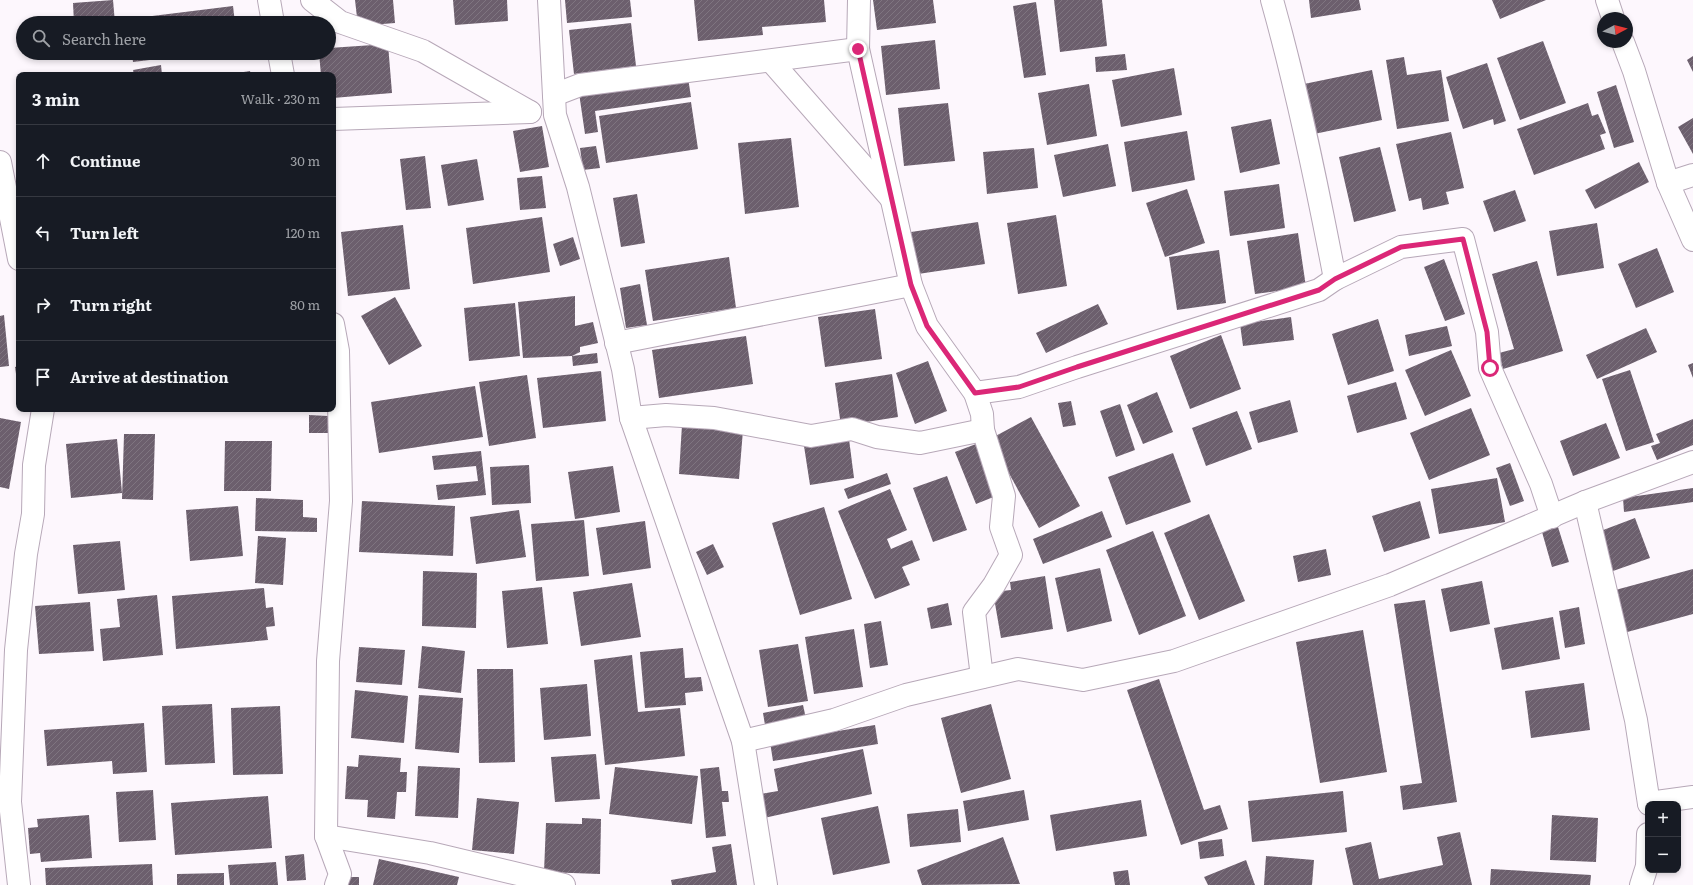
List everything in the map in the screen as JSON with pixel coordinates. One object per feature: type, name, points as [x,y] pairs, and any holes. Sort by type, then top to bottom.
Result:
[{"type":"street","points":[[269,0],[272,16]]},
{"type":"street","points":[[312,0],[332,16]]},
{"type":"street","points":[[549,0],[554,105],[578,187],[623,369],[631,418],[743,741],[766,885]]},
{"type":"street","points":[[859,0],[858,49],[911,285],[927,326],[975,393],[982,414],[984,430],[1004,496],[1001,527],[1012,555],[994,585],[974,612],[982,677]]},
{"type":"street","points":[[1272,0],[1283,37],[1313,168],[1335,279]]},
{"type":"street","points":[[1607,0],[1612,12]]},
{"type":"street","points":[[336,19],[340,22],[422,51],[530,112]]},
{"type":"street","points":[[1625,48],[1634,70],[1668,183],[1693,240]]},
{"type":"street","points":[[336,119],[530,112],[554,105],[580,85],[858,49]]},
{"type":"street","points":[[280,60],[282,72]]},
{"type":"street","points":[[771,61],[891,198]]},
{"type":"street","points":[[0,162],[16,244]]},
{"type":"street","points":[[1668,183],[1693,175]]},
{"type":"street","points":[[975,393],[1019,387],[1319,290],[1335,279],[1401,247],[1463,239],[1487,332],[1490,368],[1541,484],[1552,517]]},
{"type":"street","points":[[616,343],[911,285]]},
{"type":"street","points":[[336,340],[338,351],[341,501],[328,661],[326,836],[340,874],[336,885]]},
{"type":"street","points":[[19,885],[10,802],[16,650],[26,554],[33,514],[34,465],[43,412]]},
{"type":"street","points":[[631,418],[666,415],[714,418],[811,436],[852,429],[878,437],[920,443],[984,430]]},
{"type":"street","points":[[743,741],[834,720],[906,695],[1018,668],[1083,680],[1174,661],[1390,585],[1585,502],[1693,462]]},
{"type":"street","points":[[1585,502],[1636,720],[1649,801]]},
{"type":"street","points":[[1668,801],[1693,797]]},
{"type":"street","points":[[326,836],[430,853],[564,885]]},
{"type":"street","points":[[1641,885],[1647,866],[1648,837]]},
{"type":"building","points":[[113,0],[114,16],[74,16],[73,3]]},
{"type":"building","points":[[355,0],[393,0],[395,23],[358,26]]},
{"type":"building","points":[[453,0],[507,0],[508,21],[455,25]]},
{"type":"building","points":[[565,0],[630,0],[632,17],[567,23]]},
{"type":"building","points":[[694,0],[824,0],[826,22],[762,27],[763,35],[698,41]]},
{"type":"building","points":[[873,0],[933,0],[936,23],[877,30]]},
{"type":"building","points":[[1054,0],[1102,0],[1107,46],[1060,52]]},
{"type":"building","points":[[1309,0],[1359,0],[1361,10],[1311,18]]},
{"type":"building","points":[[1492,0],[1546,0],[1500,19]]},
{"type":"building","points":[[1036,2],[1046,75],[1024,78],[1013,6]]},
{"type":"building","points":[[233,6],[234,16],[152,16]]},
{"type":"building","points":[[631,23],[636,66],[574,74],[569,30]]},
{"type":"building","points":[[935,40],[940,89],[886,95],[881,46]]},
{"type":"building","points":[[1543,41],[1566,103],[1520,120],[1497,58]]},
{"type":"building","points":[[388,44],[392,93],[336,98],[336,72],[321,72],[320,60],[336,60],[336,48]]},
{"type":"building","points":[[1125,54],[1127,70],[1096,72],[1095,57]]},
{"type":"building","points":[[1693,56],[1693,72],[1687,60]]},
{"type":"building","points":[[1404,57],[1407,75],[1441,70],[1449,121],[1397,129],[1386,60]]},
{"type":"building","points":[[133,60],[150,60],[133,62]]},
{"type":"building","points":[[1487,63],[1506,121],[1494,125],[1493,119],[1463,129],[1446,77]]},
{"type":"building","points":[[161,65],[162,72],[133,72],[133,70]]},
{"type":"building","points":[[1174,68],[1182,115],[1121,127],[1112,80]]},
{"type":"building","points":[[1372,70],[1382,120],[1314,134],[1304,84]]},
{"type":"building","points":[[688,78],[691,97],[595,111],[598,132],[585,134],[579,93]]},
{"type":"building","points":[[1089,84],[1097,136],[1047,145],[1038,93]]},
{"type":"building","points":[[1616,85],[1634,142],[1614,148],[1597,92]]},
{"type":"building","points":[[691,102],[698,149],[606,163],[599,116]]},
{"type":"building","points":[[948,103],[955,161],[904,166],[898,108]]},
{"type":"building","points":[[1588,103],[1592,116],[1598,114],[1606,133],[1600,135],[1605,149],[1534,175],[1517,129]]},
{"type":"building","points":[[1693,118],[1693,154],[1678,127]]},
{"type":"building","points":[[1271,119],[1280,164],[1240,173],[1231,127]]},
{"type":"building","points":[[542,126],[549,167],[520,172],[513,131]]},
{"type":"building","points":[[1187,131],[1195,180],[1132,192],[1124,142]]},
{"type":"building","points":[[1451,132],[1464,188],[1446,192],[1449,204],[1423,210],[1421,198],[1409,201],[1396,144]]},
{"type":"building","points":[[791,138],[799,207],[745,214],[738,143]]},
{"type":"building","points":[[1108,144],[1116,186],[1063,197],[1054,155]]},
{"type":"building","points":[[596,146],[600,168],[583,170],[580,148]]},
{"type":"building","points":[[1380,147],[1396,211],[1354,222],[1339,157]]},
{"type":"building","points":[[1034,148],[1038,188],[987,194],[983,152]]},
{"type":"building","points":[[425,156],[431,208],[406,210],[400,159]]},
{"type":"building","points":[[477,159],[484,200],[448,206],[441,165]]},
{"type":"building","points":[[1639,162],[1649,182],[1595,209],[1585,190]]},
{"type":"building","points":[[542,176],[546,208],[520,210],[517,178]]},
{"type":"building","points":[[1279,184],[1285,228],[1230,236],[1224,191]]},
{"type":"building","points":[[1187,189],[1205,243],[1165,257],[1146,203]]},
{"type":"building","points":[[1515,190],[1526,221],[1494,232],[1483,201]]},
{"type":"building","points":[[637,194],[645,243],[621,247],[613,198]]},
{"type":"building","points":[[1056,215],[1067,286],[1018,294],[1007,223]]},
{"type":"building","points":[[542,217],[550,272],[473,284],[466,228]]},
{"type":"building","points":[[978,222],[985,264],[918,274],[911,232]]},
{"type":"building","points":[[1597,223],[1604,268],[1557,276],[1549,231]]},
{"type":"building","points":[[403,225],[410,289],[348,296],[341,232]]},
{"type":"building","points":[[1298,233],[1306,287],[1255,294],[1247,241]]},
{"type":"building","points":[[573,237],[580,259],[560,266],[553,244]]},
{"type":"building","points":[[1657,248],[1674,292],[1636,308],[1618,264]]},
{"type":"building","points":[[1219,250],[1226,303],[1177,310],[1169,257]]},
{"type":"building","points":[[729,257],[736,308],[653,321],[645,270]]},
{"type":"building","points":[[1444,259],[1465,314],[1445,321],[1424,267]]},
{"type":"building","points":[[1537,261],[1563,351],[1503,369],[1499,353],[1514,349],[1492,274]]},
{"type":"building","points":[[640,284],[647,325],[626,328],[620,288]]},
{"type":"building","points":[[575,296],[575,326],[593,322],[598,343],[580,347],[580,352],[572,356],[523,358],[518,302]]},
{"type":"building","points":[[395,297],[422,346],[389,365],[361,316]]},
{"type":"building","points":[[515,303],[520,356],[469,361],[464,308]]},
{"type":"building","points":[[1098,304],[1108,324],[1046,353],[1036,333]]},
{"type":"building","points":[[875,309],[882,359],[825,367],[818,317]]},
{"type":"building","points":[[4,315],[9,366],[0,367],[0,316]]},
{"type":"building","points":[[1291,317],[1294,340],[1243,346],[1240,324]]},
{"type":"building","points":[[1378,319],[1394,371],[1348,385],[1332,334]]},
{"type":"building","points":[[1447,326],[1452,346],[1409,356],[1405,335]]},
{"type":"building","points":[[1646,328],[1657,352],[1597,379],[1586,355]]},
{"type":"building","points":[[1221,335],[1241,389],[1190,409],[1170,356]]},
{"type":"building","points":[[746,336],[753,384],[659,398],[652,350]]},
{"type":"building","points":[[1451,350],[1471,396],[1425,416],[1405,370]]},
{"type":"building","points":[[597,353],[598,363],[573,366],[572,356]]},
{"type":"building","points":[[928,361],[947,411],[915,424],[896,373]]},
{"type":"building","points":[[1693,363],[1693,378],[1688,365]]},
{"type":"building","points":[[1630,370],[1654,442],[1626,451],[1602,379]]},
{"type":"building","points":[[601,371],[606,421],[543,428],[537,378]]},
{"type":"building","points":[[892,374],[898,417],[841,426],[835,383]]},
{"type":"building","points":[[527,375],[536,438],[489,446],[479,382]]},
{"type":"building","points":[[1396,382],[1407,419],[1357,433],[1347,396]]},
{"type":"building","points":[[475,386],[483,437],[379,453],[371,402]]},
{"type":"building","points":[[1157,392],[1173,432],[1143,444],[1127,405]]},
{"type":"building","points":[[1290,400],[1298,432],[1258,443],[1249,412]]},
{"type":"building","points":[[1071,401],[1076,425],[1063,427],[1058,403]]},
{"type":"building","points":[[1120,404],[1135,450],[1116,457],[1100,411]]},
{"type":"building","points":[[1471,408],[1490,455],[1429,480],[1410,433]]},
{"type":"building","points":[[1237,411],[1252,449],[1206,466],[1192,428]]},
{"type":"building","points":[[309,415],[328,416],[328,433],[309,433]]},
{"type":"building","points":[[1031,417],[1080,506],[1039,528],[990,439]]},
{"type":"building","points":[[0,418],[21,422],[9,489],[0,487]]},
{"type":"building","points":[[1693,419],[1693,445],[1657,460],[1651,446],[1660,443],[1656,434]]},
{"type":"building","points":[[1606,423],[1620,458],[1573,476],[1560,441]]},
{"type":"building","points":[[682,425],[743,430],[739,479],[679,474]]},
{"type":"building","points":[[124,434],[155,434],[153,500],[122,499]]},
{"type":"building","points":[[117,439],[122,493],[71,498],[66,444]]},
{"type":"building","points":[[849,439],[854,478],[810,485],[804,446]]},
{"type":"building","points":[[225,441],[272,441],[271,491],[224,491]]},
{"type":"building","points":[[976,444],[996,496],[976,504],[955,452]]},
{"type":"building","points":[[481,451],[486,495],[438,500],[436,485],[478,481],[476,466],[434,470],[432,456]]},
{"type":"building","points":[[1173,453],[1191,502],[1126,525],[1108,477]]},
{"type":"building","points":[[1510,463],[1524,501],[1510,506],[1496,468]]},
{"type":"building","points":[[529,465],[531,503],[492,505],[490,467]]},
{"type":"building","points":[[613,466],[620,512],[575,519],[568,472]]},
{"type":"building","points":[[887,473],[891,484],[848,499],[844,489]]},
{"type":"building","points":[[947,476],[967,530],[933,542],[913,488]]},
{"type":"building","points":[[1497,478],[1505,522],[1439,534],[1431,489]]},
{"type":"building","points":[[1693,488],[1693,502],[1624,512],[1623,498]]},
{"type":"building","points":[[890,489],[907,530],[887,539],[891,549],[912,540],[920,560],[902,567],[910,585],[875,599],[838,511]]},
{"type":"building","points":[[256,498],[303,500],[303,517],[317,518],[317,532],[255,531]]},
{"type":"building","points":[[362,501],[455,506],[453,556],[359,552]]},
{"type":"building","points":[[1420,501],[1430,538],[1384,552],[1372,516]]},
{"type":"building","points":[[238,506],[243,556],[190,561],[186,510]]},
{"type":"building","points":[[824,507],[852,599],[800,615],[772,523]]},
{"type":"building","points":[[519,510],[526,557],[476,564],[470,517]]},
{"type":"building","points":[[1102,511],[1112,537],[1043,564],[1033,539]]},
{"type":"building","points":[[1209,514],[1245,601],[1199,620],[1164,533]]},
{"type":"building","points":[[1635,518],[1650,558],[1613,571],[1598,532]]},
{"type":"building","points":[[584,520],[589,576],[536,581],[531,524]]},
{"type":"building","points":[[645,521],[651,568],[603,575],[596,528]]},
{"type":"building","points":[[1558,527],[1569,562],[1552,567],[1542,532]]},
{"type":"building","points":[[1153,531],[1186,616],[1139,635],[1106,550]]},
{"type":"building","points":[[258,536],[286,538],[283,585],[255,583]]},
{"type":"building","points":[[120,541],[125,590],[78,594],[73,545]]},
{"type":"building","points":[[713,544],[724,567],[707,575],[696,552]]},
{"type":"building","points":[[1326,549],[1331,575],[1298,582],[1293,556]]},
{"type":"building","points":[[1100,568],[1112,621],[1067,632],[1055,578]]},
{"type":"building","points":[[1693,569],[1693,614],[1620,634],[1608,592]]},
{"type":"building","points":[[423,571],[477,573],[476,628],[422,626]]},
{"type":"building","points":[[1045,576],[1053,629],[1001,638],[993,592],[1011,590],[1010,582]]},
{"type":"building","points":[[1482,581],[1490,624],[1450,632],[1441,589]]},
{"type":"building","points":[[632,583],[641,637],[581,646],[573,592]]},
{"type":"building","points":[[542,587],[548,644],[507,648],[502,591]]},
{"type":"building","points":[[264,588],[266,608],[273,607],[275,626],[266,627],[268,640],[176,649],[172,596]]},
{"type":"building","points":[[157,595],[163,655],[103,661],[100,629],[120,627],[117,599]]},
{"type":"building","points":[[1425,600],[1457,802],[1403,810],[1400,786],[1422,783],[1394,604]]},
{"type":"building","points":[[90,602],[94,651],[39,654],[35,606]]},
{"type":"building","points":[[948,603],[952,625],[931,629],[927,608]]},
{"type":"building","points":[[1579,607],[1585,644],[1565,648],[1559,611]]},
{"type":"building","points":[[1553,617],[1560,659],[1502,670],[1494,628]]},
{"type":"building","points":[[881,621],[888,665],[870,668],[864,624]]},
{"type":"building","points":[[854,629],[863,687],[814,694],[805,637]]},
{"type":"building","points":[[1363,630],[1387,772],[1320,783],[1296,642]]},
{"type":"building","points":[[798,644],[808,701],[768,707],[759,650]]},
{"type":"building","points":[[422,646],[465,651],[461,693],[418,688]]},
{"type":"building","points":[[359,647],[405,650],[402,685],[356,682]]},
{"type":"building","points":[[683,648],[685,678],[701,677],[703,691],[685,693],[686,705],[645,708],[640,652]]},
{"type":"building","points":[[632,655],[638,712],[680,708],[685,756],[605,765],[594,660]]},
{"type":"building","points":[[477,669],[513,669],[515,762],[479,763]]},
{"type":"building","points":[[1159,679],[1204,810],[1220,805],[1228,829],[1181,845],[1127,690]]},
{"type":"building","points":[[1584,683],[1590,730],[1531,738],[1525,691]]},
{"type":"building","points":[[587,684],[591,736],[544,740],[540,688]]},
{"type":"building","points":[[355,690],[408,696],[404,743],[351,738]]},
{"type":"building","points":[[419,695],[463,698],[459,753],[415,749]]},
{"type":"building","points":[[212,704],[215,763],[165,765],[162,706]]},
{"type":"building","points":[[991,704],[1011,779],[961,793],[941,718]]},
{"type":"building","points":[[803,705],[807,723],[766,731],[763,713]]},
{"type":"building","points":[[280,706],[283,774],[233,775],[231,708]]},
{"type":"building","points":[[144,723],[147,772],[113,774],[112,761],[47,766],[44,730]]},
{"type":"building","points":[[875,725],[878,744],[773,761],[770,742]]},
{"type":"building","points":[[863,749],[872,794],[764,818],[760,794],[778,791],[774,769]]},
{"type":"building","points":[[596,754],[600,799],[555,802],[551,757]]},
{"type":"building","points":[[359,755],[401,758],[400,772],[407,772],[406,792],[397,792],[395,819],[367,817],[368,800],[345,799],[347,766],[358,767]]},
{"type":"building","points":[[418,766],[460,768],[458,818],[415,816]]},
{"type":"building","points":[[615,767],[698,776],[692,824],[609,814]]},
{"type":"building","points":[[719,767],[722,791],[728,791],[729,802],[722,802],[726,836],[706,838],[700,769]]},
{"type":"building","points":[[153,790],[156,840],[119,842],[116,792]]},
{"type":"building","points":[[1024,790],[1029,820],[968,831],[963,801]]},
{"type":"building","points":[[1343,791],[1347,832],[1252,842],[1248,801]]},
{"type":"building","points":[[268,796],[272,848],[175,855],[171,803]]},
{"type":"building","points":[[477,798],[519,802],[514,854],[472,850]]},
{"type":"building","points":[[1141,800],[1147,836],[1056,851],[1050,815]]},
{"type":"building","points":[[878,806],[890,863],[833,875],[821,818]]},
{"type":"building","points":[[958,809],[961,842],[910,847],[907,814]]},
{"type":"building","points":[[89,815],[92,858],[41,862],[40,853],[30,854],[28,828],[38,827],[37,819]]},
{"type":"building","points":[[1552,815],[1598,818],[1596,862],[1550,860]]},
{"type":"building","points":[[582,818],[601,819],[600,874],[544,872],[546,823],[582,824]]},
{"type":"building","points":[[1460,832],[1472,885],[1353,885],[1345,848],[1371,842],[1379,879],[1443,865],[1437,837]]},
{"type":"building","points":[[1003,837],[1020,884],[922,885],[917,870]]},
{"type":"building","points":[[1222,839],[1224,856],[1200,859],[1198,842]]},
{"type":"building","points":[[731,844],[737,885],[672,885],[671,880],[716,872],[712,847]]},
{"type":"building","points":[[304,854],[306,880],[287,881],[285,856]]},
{"type":"building","points":[[1266,856],[1314,860],[1312,885],[1264,885]]},
{"type":"building","points":[[379,859],[459,877],[457,885],[373,885]]},
{"type":"building","points":[[1246,860],[1255,885],[1208,885],[1204,877]]},
{"type":"building","points":[[276,862],[278,885],[230,885],[228,865]]},
{"type":"building","points":[[152,864],[153,885],[46,885],[45,868]]},
{"type":"building","points":[[1491,869],[1591,875],[1590,885],[1490,885]]},
{"type":"building","points":[[1128,870],[1130,885],[1115,885],[1113,872]]},
{"type":"building","points":[[224,873],[224,885],[177,885],[177,874]]},
{"type":"building","points":[[348,877],[359,877],[359,885],[348,885]]},
{"type":"route","points":[[858,49],[911,285],[927,326],[949,354],[975,393],[1019,387],[1319,290],[1335,279],[1401,247],[1463,239],[1487,332],[1490,368]]}]
